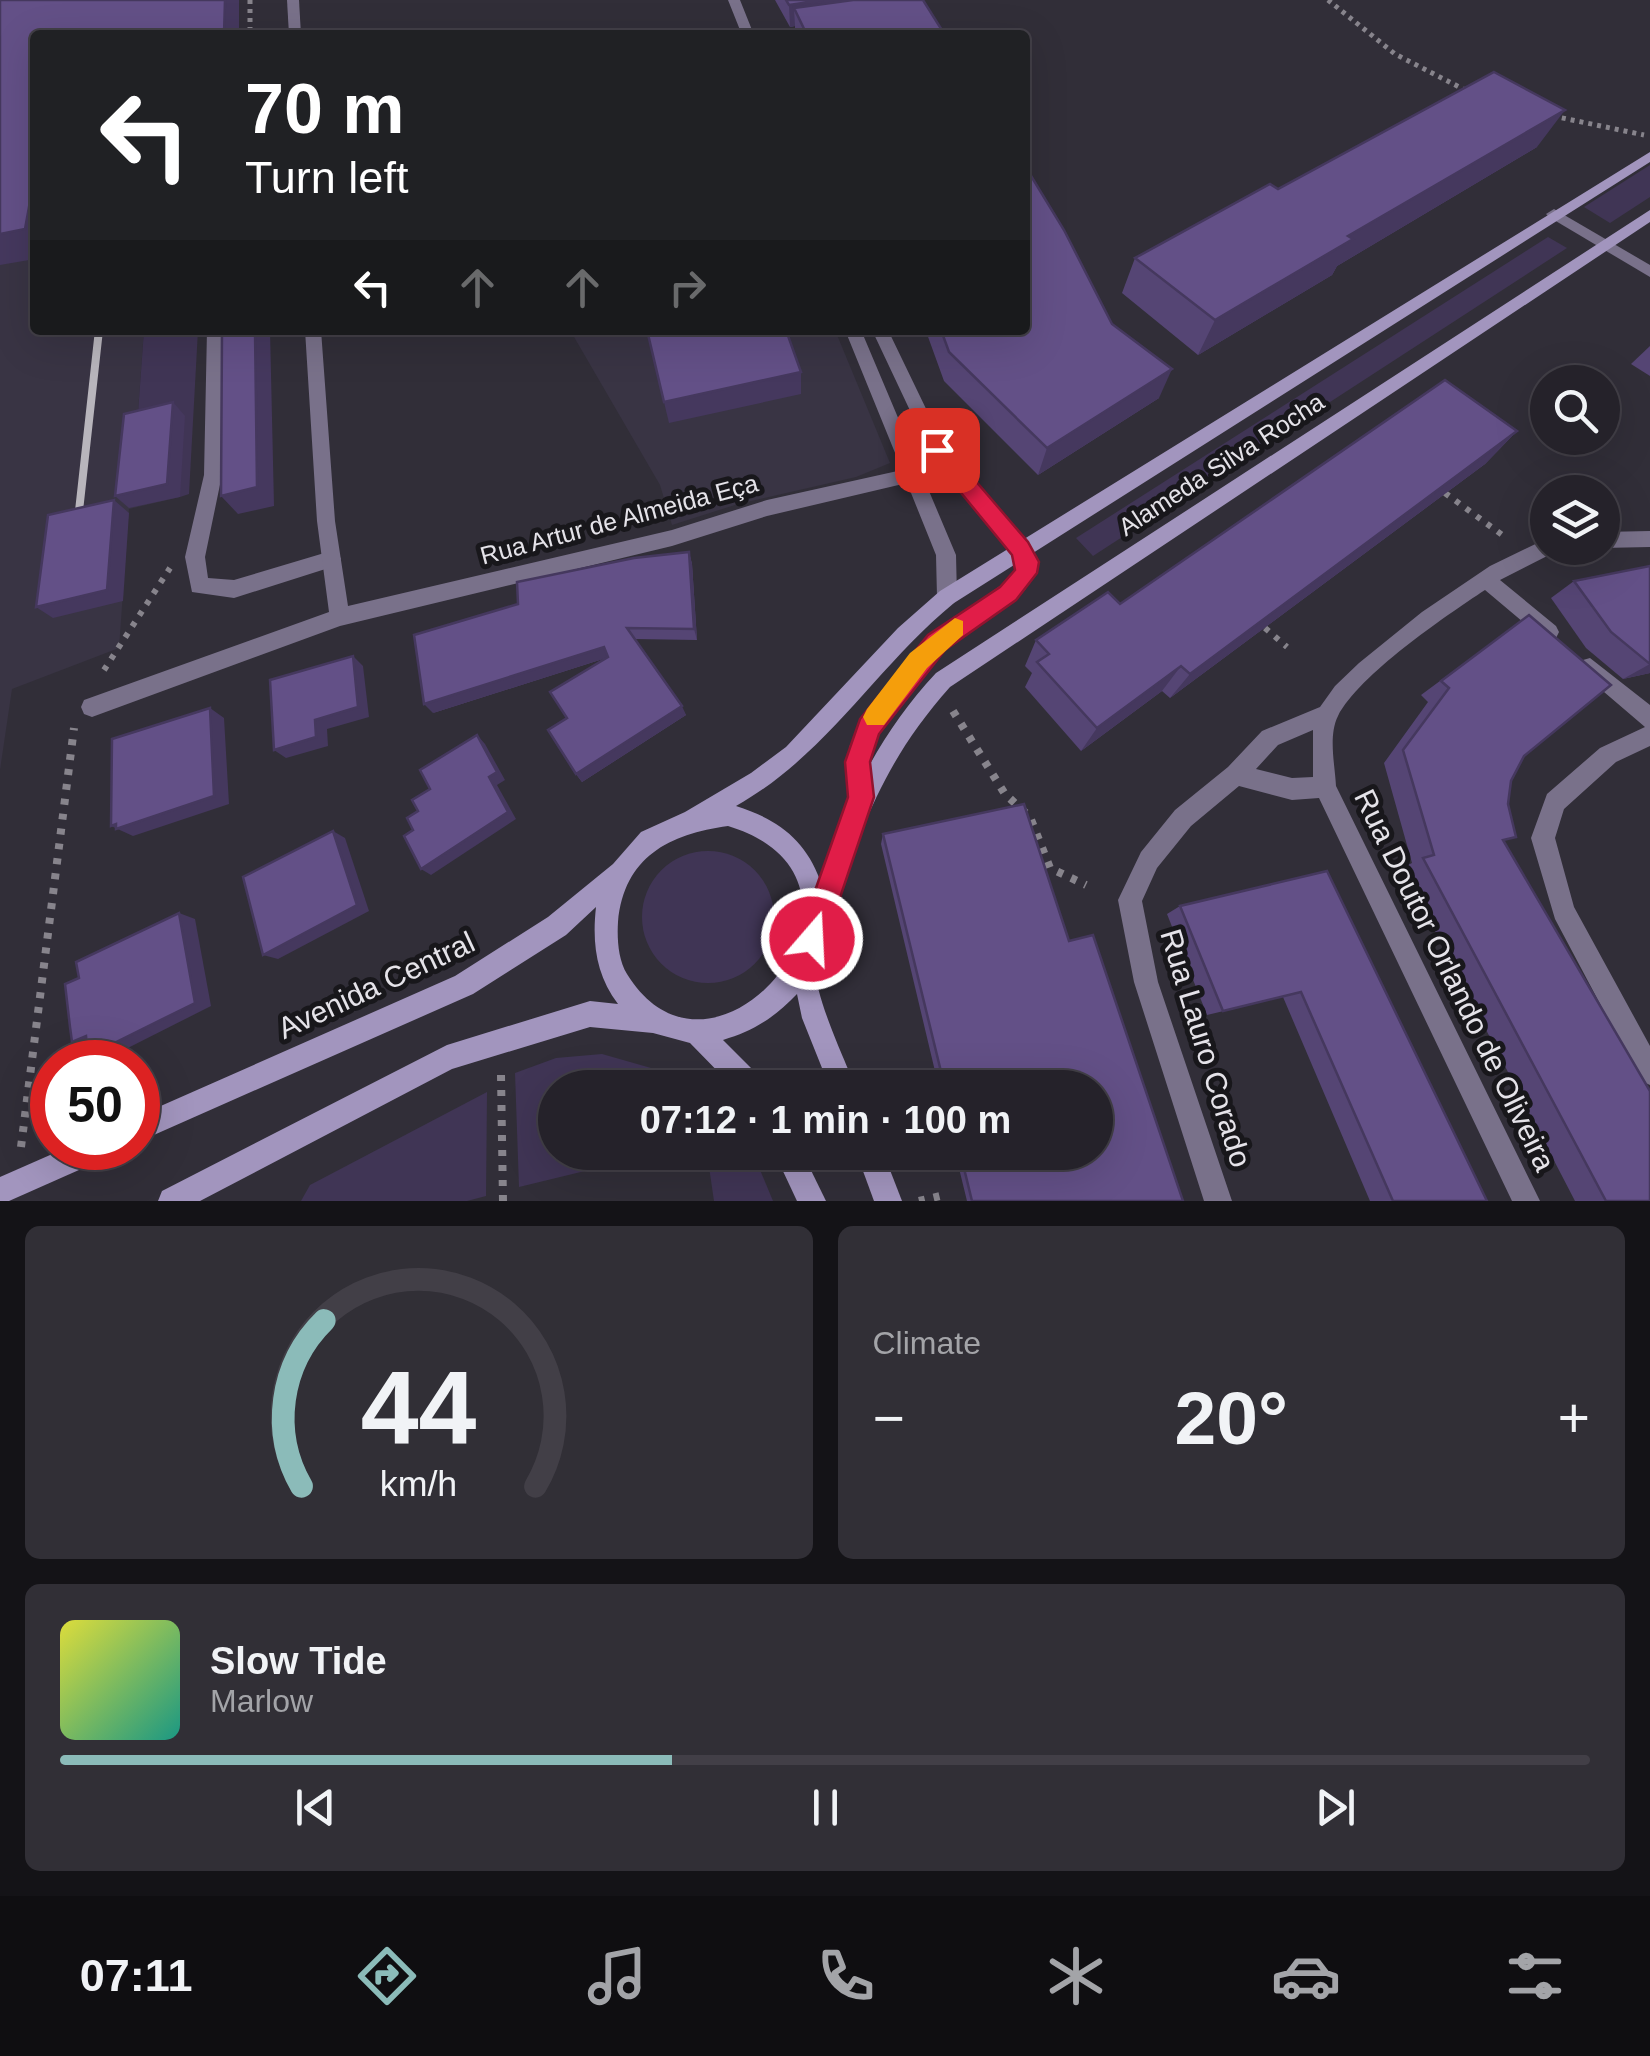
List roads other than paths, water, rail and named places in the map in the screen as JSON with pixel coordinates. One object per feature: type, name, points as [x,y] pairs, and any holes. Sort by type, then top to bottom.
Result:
[{"type":"main road","name":"Alameda Silva Rocha","points":[[695,816],[742,792],[794,754],[881,654],[947,597],[1650,156]]},
{"type":"main road","name":"Alameda Silva Rocha","points":[[812,939],[861,797],[900,728],[944,680],[1650,215]]},
{"type":"main road","points":[[172,1201],[447,1058],[590,1014],[653,1020],[697,1032],[731,1028],[762,1014],[788,990],[803,966],[812,939],[813,903],[804,870],[785,842],[759,824],[728,814],[695,816],[668,826],[642,843],[623,867],[608,898],[604,934],[610,967],[628,998],[653,1020]]},
{"type":"main road","name":"Avenida Central","points":[[160,1119],[464,984],[558,926],[623,867]]},
{"type":"main road","points":[[803,966],[815,1018],[835,1070]]},
{"type":"main road","points":[[697,1032],[735,1070]]},
{"type":"main road","points":[[0,1192],[48,1170]]},
{"type":"main road","points":[[796,1170],[812,1201]]},
{"type":"main road","points":[[875,1170],[888,1201]]},
{"type":"street","points":[[293,0],[295,30]]},
{"type":"street","points":[[734,0],[746,30]]},
{"type":"street","points":[[1554,214],[1650,272]]},
{"type":"street","points":[[215,335],[213,475],[195,556],[200,586],[234,589],[331,559]]},
{"type":"street","points":[[313,335],[331,559],[340,617]]},
{"type":"street","points":[[855,335],[946,554],[947,597]]},
{"type":"street","points":[[882,335],[937,450],[1020,548]]},
{"type":"street","name":"Rua Artur de Almeida Eça","points":[[84,710],[340,617],[672,538],[767,508],[912,475]]},
{"type":"street","points":[[1620,540],[1650,540]]},
{"type":"street","name":"Alameda Silva Rocha","points":[[861,797],[857,762],[868,728],[936,643],[1018,584],[1028,562],[1020,548]]},
{"type":"street","points":[[1236,775],[1292,789],[1326,787],[1327,714],[1352,681],[1485,579],[1530,552]]},
{"type":"street","points":[[1485,579],[1650,719]]},
{"type":"street","name":"Rua Lauro Corado","points":[[1218,1201],[1146,982],[1130,900],[1148,860],[1183,818],[1236,775],[1270,738],[1327,714]]},
{"type":"street","points":[[1650,734],[1608,755],[1555,802],[1544,838],[1563,911],[1650,1072]]},
{"type":"street","name":"Rua Doutor Orlando de Oliveira","points":[[1326,787],[1526,1201]]},
{"type":"railway","points":[[78,520],[98,335]]}]
